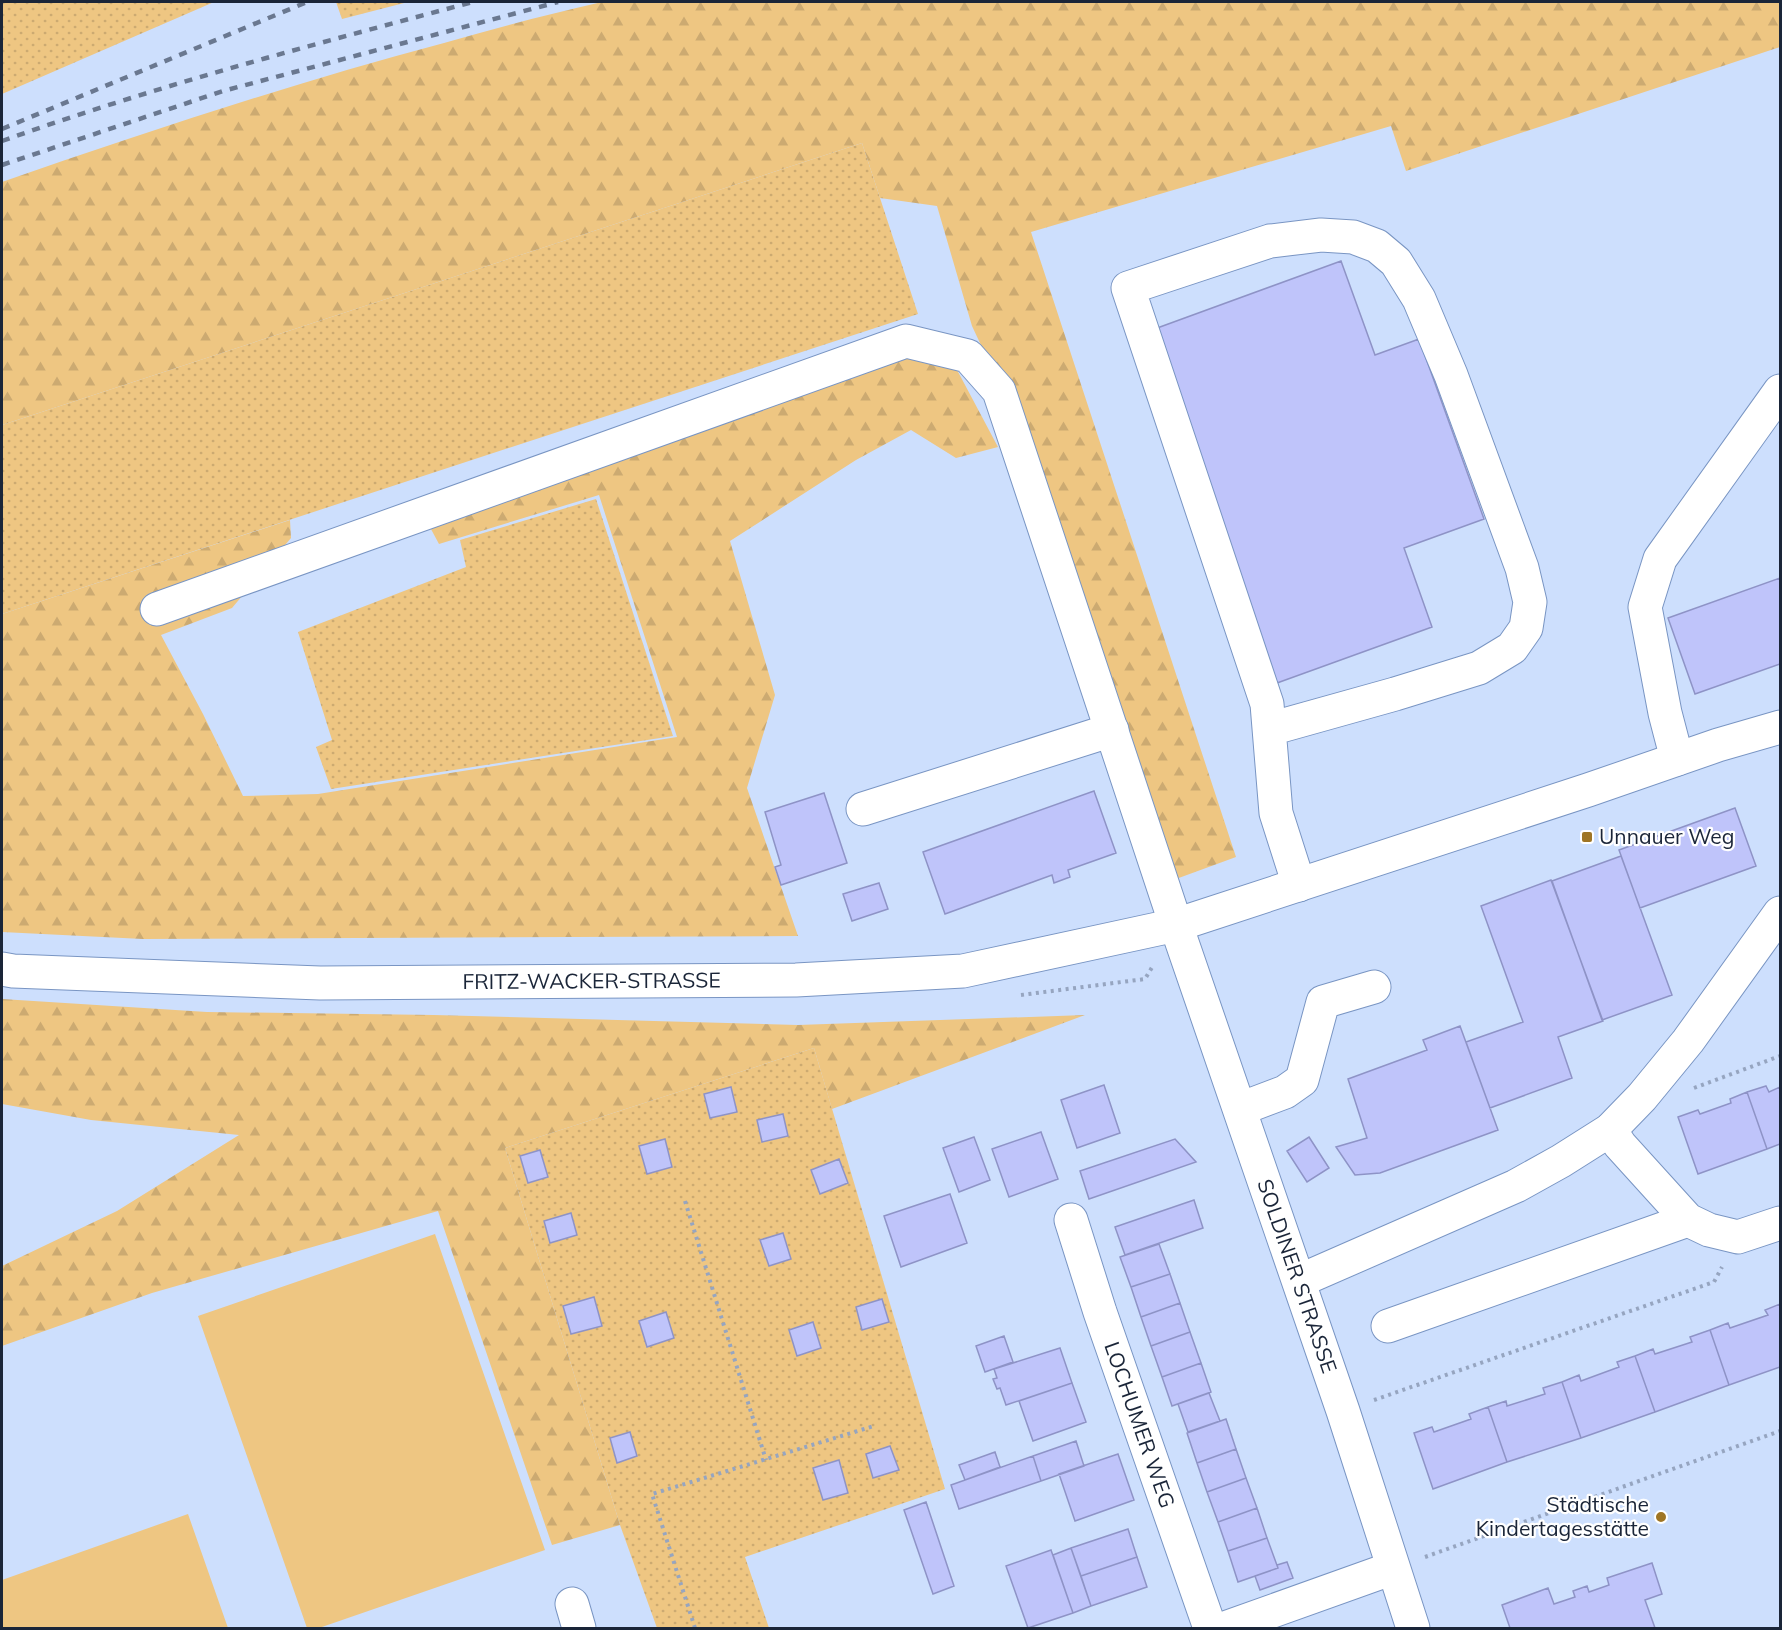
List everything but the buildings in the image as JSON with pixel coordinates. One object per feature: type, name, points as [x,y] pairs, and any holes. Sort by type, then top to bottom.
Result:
[{"type":"street","points":[[1270,729],[1479,668],[1512,648],[1526,628],[1530,602],[1522,568],[1451,375],[1419,299],[1396,262],[1377,246],[1353,237],[1321,235],[1270,241],[1128,288],[1267,704],[1276,813],[1299,885]]},
{"type":"street","name":"SOLDINER STRASSE","points":[[157,609],[906,341],[968,356],[999,391],[1176,925],[1299,1281],[1413,1629]]},
{"type":"street","points":[[1677,759],[1665,713],[1645,607],[1660,559],[1780,391]]},
{"type":"street","points":[[1176,925],[1718,745],[1780,728]]},
{"type":"street","points":[[862,809],[1112,730]]},
{"type":"street","points":[[1299,1281],[1515,1186],[1561,1161],[1610,1130],[1642,1097],[1688,1041],[1780,913]]},
{"type":"street","name":"FRITZ-WACKER-STRASSE","points":[[2,969],[320,983],[796,980],[963,971],[1176,925]]},
{"type":"street","points":[[1240,1109],[1285,1092],[1302,1080],[1323,1002],[1374,987]]},
{"type":"street","points":[[1610,1130],[1620,1145],[1688,1220],[1709,1230],[1738,1237],[1780,1223]]},
{"type":"street","name":"LOCHUMER WEG","points":[[1071,1220],[1100,1312],[1210,1629]]},
{"type":"street","points":[[1388,1326],[1688,1220]]},
{"type":"street","points":[[1225,1629],[1393,1568]]},
{"type":"path","points":[[1692,1089],[1780,1056]]},
{"type":"path","points":[[685,1201],[766,1460]]},
{"type":"path","points":[[1342,1411],[1714,1282],[1738,1237]]},
{"type":"path","points":[[694,1629],[652,1494],[874,1426]]},
{"type":"path","points":[[1393,1568],[1780,1431]]},
{"type":"green space","points":[[2,2],[214,2],[2,94]]},
{"type":"green space","points":[[336,2],[408,2],[342,19]]},
{"type":"green space","points":[[602,2],[1780,2],[1780,47],[1406,171],[1391,126],[1031,232],[1236,857],[1176,879],[1017,422],[972,326],[937,206],[880,198],[862,143],[2,425],[2,182],[166,126],[332,74]]},
{"type":"green space","points":[[862,143],[918,314],[2,614],[2,425]]},
{"type":"green space","points":[[905,354],[956,368],[998,447],[956,458],[911,430],[856,460],[730,541],[775,695],[747,788],[798,936],[143,939],[2,932],[2,614],[290,520],[291,538],[232,608],[161,635],[243,796],[318,794],[677,737],[599,495],[439,544],[425,518]]},
{"type":"green space","points":[[596,499],[673,736],[331,789],[316,747],[332,740],[298,632],[466,567],[460,540]]},
{"type":"green space","points":[[2,999],[207,1012],[434,1015],[798,1025],[1085,1015],[832,1109],[814,1048],[505,1148],[620,1525],[552,1545],[438,1211],[152,1293],[2,1346],[2,1266],[117,1211],[239,1135],[91,1120],[2,1104]]},
{"type":"green space","points":[[814,1048],[945,1489],[745,1557],[769,1628],[657,1628],[620,1525],[505,1148]]},
{"type":"green space","points":[[435,1234],[545,1550],[319,1628],[307,1628],[198,1316]]},
{"type":"green space","points":[[188,1514],[228,1628],[2,1628],[2,1580]]},
{"type":"railway","points":[[2,129],[307,2]]},
{"type":"railway","points":[[2,141],[177,84],[473,2]]},
{"type":"railway","points":[[2,165],[223,91],[558,2]]},
{"type":"place","name":"Unnauer Weg","points":[[1587,837]]},
{"type":"place","name":"Städtische Kindertagesstätte","points":[[1661,1517]]}]
